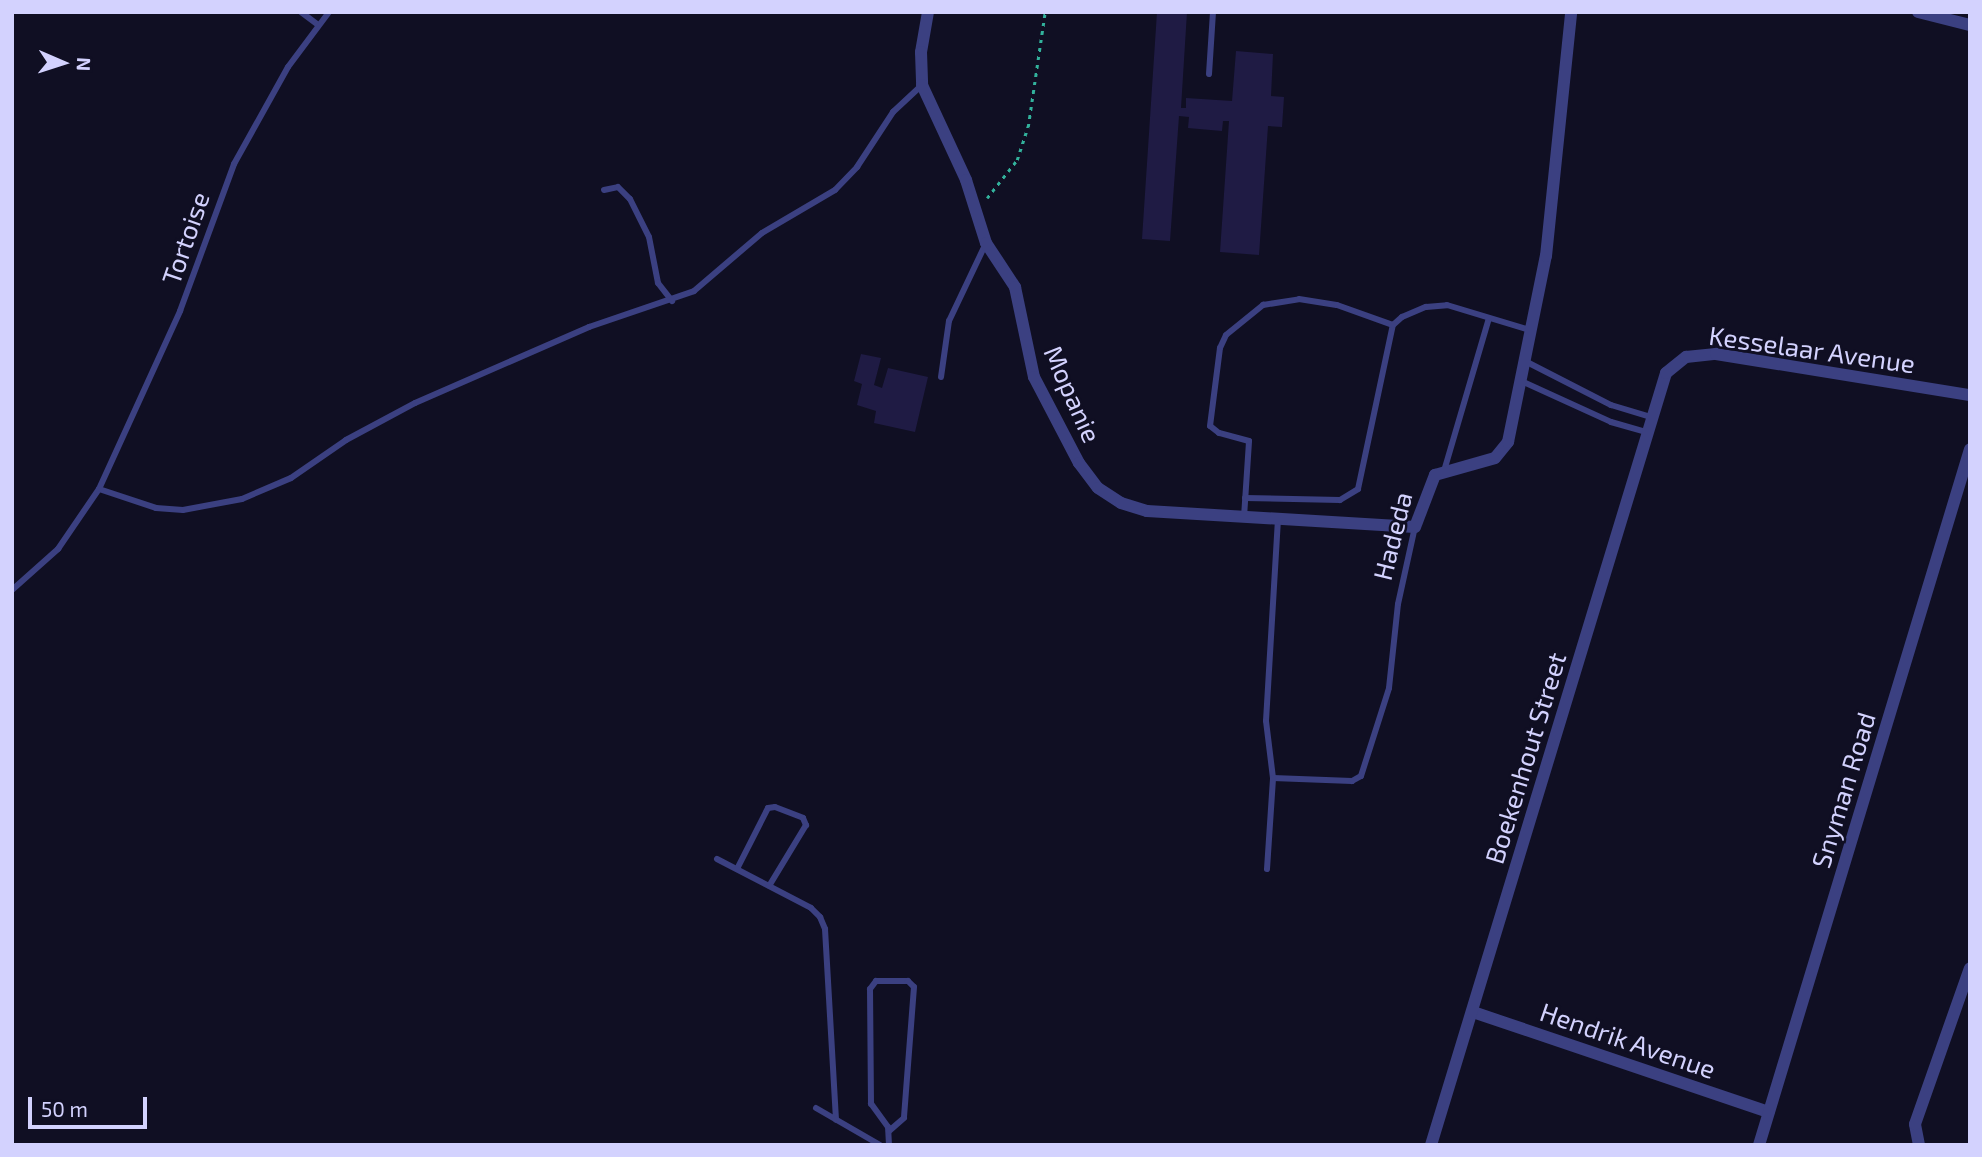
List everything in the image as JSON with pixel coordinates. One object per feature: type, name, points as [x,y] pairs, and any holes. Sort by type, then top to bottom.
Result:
[{"type":"street","name":"Mopanie","points":[[928,12],[921,52],[922,85],[966,180],[986,243],[1015,287],[1034,377],[1079,463],[1098,488],[1121,503],[1147,511],[1415,527]]},
{"type":"street","name":"Hadeda","points":[[1415,527],[1429,483],[1444,471],[1503,453],[1546,256],[1571,12]]},
{"type":"street","points":[[1917,12],[1970,25]]},
{"type":"street","name":"Kesselaar Avenue","points":[[1661,384],[1674,364],[1699,353],[1970,395]]},
{"type":"street","name":"Boekenhout Street","points":[[1432,1145],[1661,384]]},
{"type":"street","name":"Snyman Road","points":[[1759,1145],[1970,449]]},
{"type":"street","points":[[1919,1145],[1915,1124],[1970,968]]},
{"type":"street","name":"Hendrik Avenue","points":[[1473,1012],[1769,1112]]},
{"type":"lane","points":[[302,12],[318,25]]},
{"type":"lane","name":"Tortoise","points":[[12,590],[58,549],[99,489],[180,311],[234,164],[318,25],[329,12]]},
{"type":"lane","points":[[1209,75],[1213,12]]},
{"type":"lane","points":[[99,489],[145,505],[183,510],[242,499],[291,478],[346,440],[415,403],[589,327],[672,301],[702,287],[774,225],[835,190],[857,167],[893,112],[922,85]]},
{"type":"lane","points":[[604,190],[618,187],[630,199],[649,237],[657,283],[672,301]]},
{"type":"lane","points":[[941,377],[949,321],[986,243]]},
{"type":"lane","points":[[1244,517],[1249,441],[1219,433],[1210,426],[1220,348],[1226,335],[1263,305],[1299,299],[1337,305],[1393,325]]},
{"type":"lane","points":[[1245,498],[1340,500],[1358,489],[1393,325],[1402,317],[1433,306],[1530,330]]},
{"type":"lane","points":[[1444,471],[1489,318]]},
{"type":"lane","points":[[1522,359],[1611,405],[1651,417]]},
{"type":"lane","points":[[1517,380],[1604,419],[1646,432]]},
{"type":"lane","points":[[1266,869],[1273,778],[1266,721],[1278,519]]},
{"type":"lane","name":"Hadeda","points":[[1273,778],[1352,781],[1361,776],[1388,688],[1398,604],[1415,527]]},
{"type":"lane","points":[[737,869],[768,808],[775,807],[803,818],[806,825],[769,886]]},
{"type":"lane","points":[[718,859],[811,908],[825,929],[836,1120]]},
{"type":"lane","points":[[889,1131],[904,1118],[914,986],[908,981],[876,981],[870,989],[871,1104],[889,1131],[889,1145]]},
{"type":"lane","points":[[816,1108],[880,1145]]},
{"type":"path","points":[[984,202],[1017,160],[1024,138],[1045,12]]},
{"type":"building","points":[[1157,12],[1187,12],[1181,108],[1186,108],[1186,98],[1232,101],[1236,51],[1273,54],[1271,96],[1284,97],[1282,127],[1268,126],[1259,255],[1220,252],[1229,121],[1223,121],[1222,131],[1188,128],[1189,117],[1179,116],[1170,241],[1142,239]]},
{"type":"building","points":[[861,354],[881,358],[874,385],[882,388],[888,368],[928,377],[915,432],[874,423],[876,411],[857,405],[862,384],[854,381]]}]
